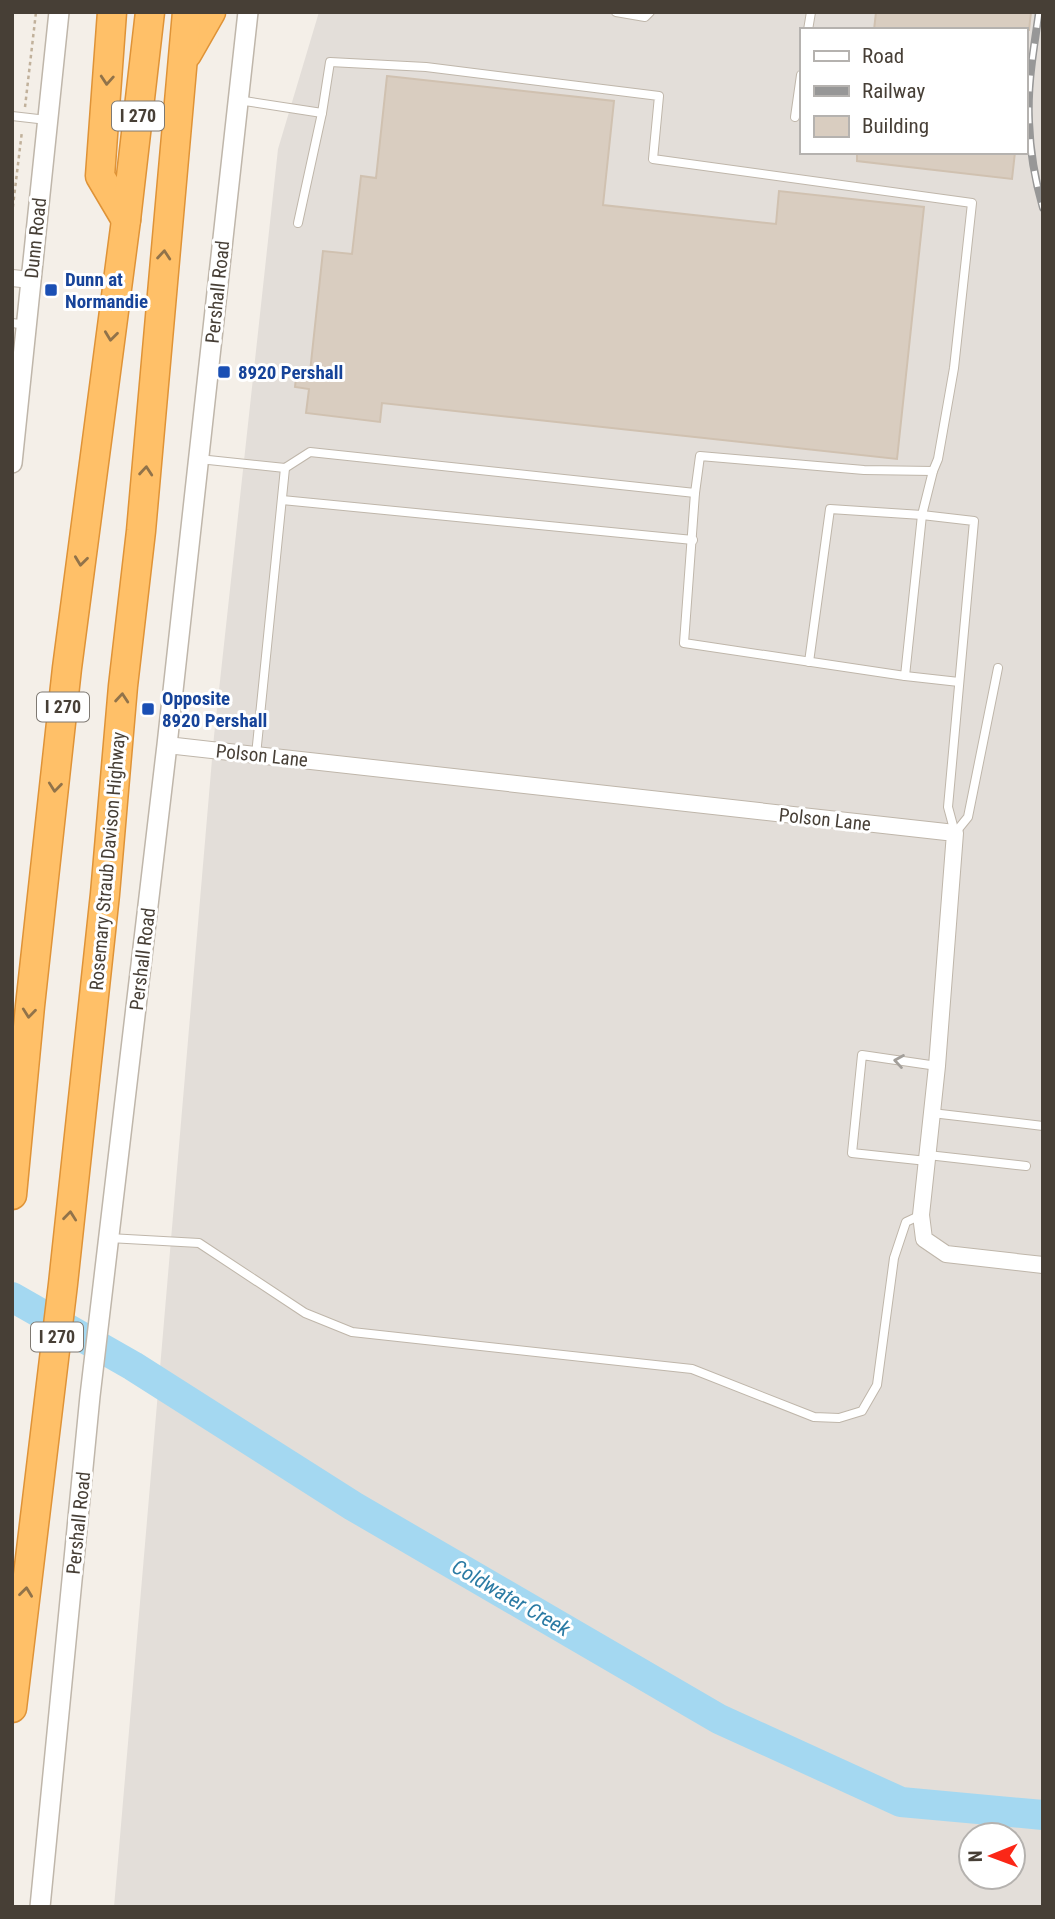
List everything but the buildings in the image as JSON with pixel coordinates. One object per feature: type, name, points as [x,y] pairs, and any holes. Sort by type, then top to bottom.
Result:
[{"type":"highway","points":[[112,12],[100,176],[126,220]]},
{"type":"highway","name":"I 270","points":[[12,1195],[66,681],[126,220],[150,12]]},
{"type":"highway","name":"Rosemary Straub Davison Highway","points":[[12,1708],[63,1284],[141,531],[187,12]]},
{"type":"highway","points":[[182,63],[211,12]]},
{"type":"street","name":"Dunn Road","points":[[12,463],[21,279],[47,120],[59,12]]},
{"type":"street","name":"Pershall Road","points":[[40,1907],[90,1396],[167,745],[248,12]]},
{"type":"street","name":"Polson Lane","points":[[167,745],[954,833]]},
{"type":"street","points":[[954,833],[937,1066],[921,1215],[924,1239],[946,1254],[1043,1265]]},
{"type":"lane","points":[[616,12],[645,17],[650,12]]},
{"type":"lane","points":[[298,223],[323,113],[330,62],[426,67],[659,96],[653,159],[972,203],[954,368],[938,460],[922,515],[905,676]]},
{"type":"lane","points":[[794,117],[800,81]]},
{"type":"lane","points":[[238,100],[323,113]]},
{"type":"lane","points":[[12,116],[47,120]]},
{"type":"lane","points":[[199,459],[285,468],[310,452],[695,493]]},
{"type":"lane","points":[[933,471],[864,470],[700,456],[684,643],[960,682]]},
{"type":"lane","points":[[256,755],[285,468]]},
{"type":"lane","points":[[282,500],[693,540]]},
{"type":"lane","points":[[809,662],[830,509],[974,521],[948,807],[954,833]]},
{"type":"lane","points":[[954,833],[968,817],[998,668]]},
{"type":"lane","points":[[937,1066],[862,1055],[852,1153],[1026,1166]]},
{"type":"lane","points":[[932,1114],[1043,1126]]},
{"type":"lane","points":[[109,1238],[200,1244],[305,1313],[352,1332],[692,1370],[814,1417],[839,1418],[862,1411],[877,1385],[894,1258],[906,1222],[921,1215]]},
{"type":"path","points":[[25,103],[36,12]]},
{"type":"path","points":[[12,215],[22,131]]},
{"type":"shaded area","points":[[319,12],[1043,12],[1043,1907],[114,1907],[214,736],[278,149]]},
{"type":"waterway","name":"Coldwater Creek","points":[[12,1297],[133,1366],[353,1506],[719,1719],[901,1802],[1043,1815]]},
{"type":"railway","points":[[1039,12],[1031,67],[1029,108],[1032,155],[1043,208]]},
{"type":"place","name":"Dunn at Normandie","points":[[51,290]]},
{"type":"place","name":"8920 Pershall","points":[[224,372]]},
{"type":"place","name":"Opposite 8920 Pershall","points":[[148,709]]}]
